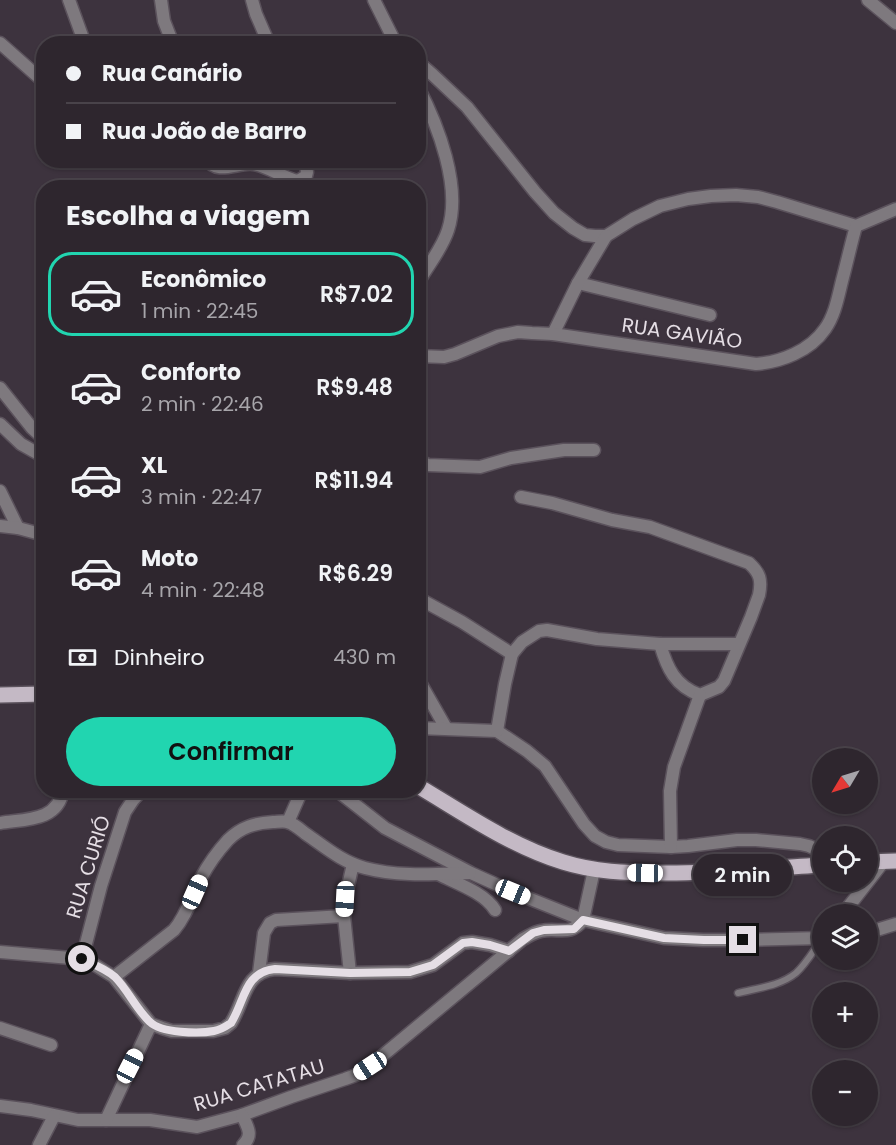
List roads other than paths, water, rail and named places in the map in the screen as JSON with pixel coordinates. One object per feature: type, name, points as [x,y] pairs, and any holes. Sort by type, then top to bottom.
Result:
[{"type":"main road","points":[[0,694],[36,694]]},
{"type":"main road","points":[[426,791],[490,830],[532,851],[594,870],[687,874],[812,866]]},
{"type":"street","points":[[69,0],[82,36]]},
{"type":"street","points":[[161,0],[164,21],[170,36]]},
{"type":"street","points":[[252,0],[266,36]]},
{"type":"street","points":[[374,0],[392,36]]},
{"type":"street","points":[[868,0],[896,23]]},
{"type":"street","points":[[0,43],[36,75]]},
{"type":"street","points":[[426,69],[467,107],[554,213],[585,235],[606,236]]},
{"type":"street","points":[[426,102],[439,131],[452,191],[452,215],[447,232],[426,270]]},
{"type":"street","points":[[264,168],[295,180]]},
{"type":"street","points":[[300,180],[306,176],[305,168]]},
{"type":"street","points":[[553,334],[606,236],[660,206],[711,196],[758,197],[856,226],[896,209]]},
{"type":"street","name":"RUA GAVIÃO","points":[[426,356],[444,357],[498,336],[518,332],[553,334],[756,364],[770,363],[799,351],[815,341],[826,329],[835,309],[856,226]]},
{"type":"street","points":[[578,284],[710,315]]},
{"type":"street","points":[[0,388],[36,432]]},
{"type":"street","points":[[0,424],[21,444],[36,452]]},
{"type":"street","points":[[426,464],[480,467],[511,458],[564,450],[594,450]]},
{"type":"street","points":[[0,491],[18,528]]},
{"type":"street","points":[[521,497],[650,527],[749,563],[756,569],[760,577],[759,595],[724,681],[719,687],[700,695],[689,691],[673,676],[664,659],[660,644]]},
{"type":"street","points":[[0,526],[36,533]]},
{"type":"street","points":[[426,602],[512,654]]},
{"type":"street","points":[[497,731],[512,654],[522,642],[538,631],[547,630],[597,639],[660,644],[739,644]]},
{"type":"street","points":[[426,693],[446,728]]},
{"type":"street","points":[[0,703],[17,694]]},
{"type":"street","points":[[671,847],[670,790],[674,768],[700,695]]},
{"type":"street","points":[[426,728],[497,731],[545,766],[584,824],[595,836],[618,846],[671,847],[756,840],[812,847]]},
{"type":"street","points":[[0,810],[5,823],[34,819],[55,808],[62,798]]},
{"type":"street","name":"RUA CURIÓ","points":[[82,959],[101,886],[125,812],[135,798]]},
{"type":"street","points":[[288,822],[298,798]]},
{"type":"street","points":[[347,798],[385,828],[471,873],[583,920],[664,938],[704,940],[812,938]]},
{"type":"street","points":[[114,977],[174,930],[181,922],[212,861],[226,842],[236,832],[247,826],[288,822],[329,851],[353,864],[385,872],[471,873]]},
{"type":"street","points":[[852,904],[890,861]]},
{"type":"street","points":[[350,973],[344,916],[345,899],[353,864]]},
{"type":"street","points":[[583,920],[594,870]]},
{"type":"street","points":[[438,874],[482,897],[495,910]]},
{"type":"street","points":[[259,973],[264,933],[270,923],[276,920],[344,916]]},
{"type":"street","name":"RUA CATATAU","points":[[0,1106],[78,1120],[150,1120],[197,1127],[242,1115],[356,1075],[533,933],[544,930],[574,929],[583,920]]},
{"type":"street","points":[[878,930],[895,926]]},
{"type":"street","points":[[0,952],[82,959],[114,977],[151,1024],[172,1031],[201,1032],[225,1028],[231,1023],[247,988],[259,973],[267,970],[398,973],[433,965],[463,943],[490,945],[509,951]]},
{"type":"street","points":[[106,1120],[151,1024]]},
{"type":"street","points":[[0,1028],[51,1045]]},
{"type":"street","points":[[242,1115],[249,1132],[249,1138],[243,1145]]},
{"type":"street","points":[[39,1145],[54,1116]]},
{"type":"lane","points":[[738,993],[785,980],[801,968],[812,952]]}]
